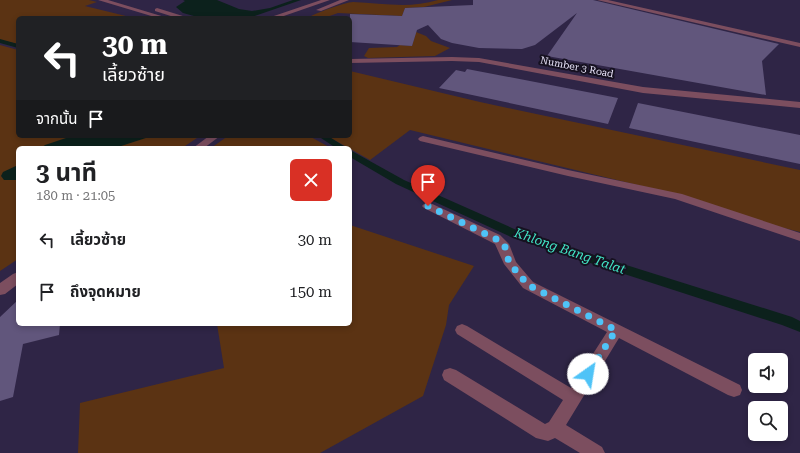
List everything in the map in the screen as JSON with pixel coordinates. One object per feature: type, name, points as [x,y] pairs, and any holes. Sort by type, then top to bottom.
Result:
[{"type":"street","points":[[101,0],[158,16]]},
{"type":"street","points":[[122,0],[177,16]]},
{"type":"street","points":[[275,16],[319,0]]},
{"type":"street","points":[[276,16],[326,0]]},
{"type":"street","points":[[299,16],[339,0]]},
{"type":"street","points":[[312,13],[346,0]]},
{"type":"street","points":[[600,0],[800,45]]},
{"type":"street","points":[[613,0],[800,42]]},
{"type":"street","name":"Number 3 Road","points":[[352,61],[452,59],[479,60],[643,90],[798,105]]},
{"type":"street","name":"Number 3 Road","points":[[352,65],[469,64],[630,93],[680,100],[798,105]]},
{"type":"street","points":[[201,146],[212,138]]},
{"type":"street","points":[[423,139],[568,173],[678,196],[800,237]]},
{"type":"street","points":[[428,206],[502,242],[512,266],[528,285],[734,390]]},
{"type":"street","points":[[0,290],[16,279]]},
{"type":"street","points":[[462,330],[574,398]]},
{"type":"street","points":[[450,375],[542,432],[548,433],[555,428],[616,330]]},
{"type":"street","points":[[555,428],[596,453]]},
{"type":"shaded area","points":[[0,0],[89,0],[97,2],[85,6],[126,16],[16,16],[16,44],[0,40]]},
{"type":"shaded area","points":[[183,0],[217,0],[239,9],[252,11],[270,8],[293,0],[301,0],[255,16],[194,16],[183,13],[176,7],[185,1]]},
{"type":"shaded area","points":[[438,0],[452,0],[424,7],[405,8],[402,16],[338,13],[330,16],[312,16],[330,8],[353,2],[396,5],[427,3]]},
{"type":"shaded area","points":[[416,32],[426,36],[431,41],[450,48],[435,56],[368,58],[364,56],[369,48],[397,47],[400,45],[412,46]]},
{"type":"shaded area","points":[[0,45],[16,49],[16,138],[197,138],[185,146],[16,146],[16,260],[0,271]]},
{"type":"shaded area","points":[[352,71],[480,102],[800,170],[800,232],[776,226],[679,195],[410,130],[370,160],[352,150],[352,146],[345,146],[331,138],[352,138]]},
{"type":"shaded area","points":[[66,138],[146,138],[121,146],[44,146]]},
{"type":"shaded area","points":[[225,138],[313,138],[327,146],[214,146]]},
{"type":"shaded area","points":[[16,166],[16,180],[4,180],[1,176],[3,172]]},
{"type":"shaded area","points":[[352,226],[474,266],[449,305],[446,325],[423,396],[320,453],[78,453],[80,403],[224,368],[217,326],[352,326]]},
{"type":"building","points":[[473,0],[593,0],[779,44],[762,61],[766,95],[547,56],[577,13],[535,45],[522,49],[479,48],[452,43],[441,39],[428,25],[417,30],[412,46],[352,42],[352,16],[350,16],[350,14],[402,16],[405,8],[473,5]]},
{"type":"building","points":[[467,69],[618,98],[608,124],[439,88],[456,70],[465,72]]},
{"type":"building","points":[[638,103],[800,135],[800,164],[629,128]]},
{"type":"building","points":[[16,302],[16,326],[60,326],[59,335],[23,344],[13,397],[0,401],[0,317]]},
{"type":"waterway","name":"Khlong Bang Talat","points":[[0,41],[16,45]]},
{"type":"waterway","name":"Khlong Bang Talat","points":[[325,138],[339,146]]},
{"type":"waterway","name":"Khlong Bang Talat","points":[[352,154],[400,182],[517,235],[787,321],[800,327]]},
{"type":"route","points":[[428,206],[502,242],[512,266],[528,285],[616,330],[588,374]]}]
